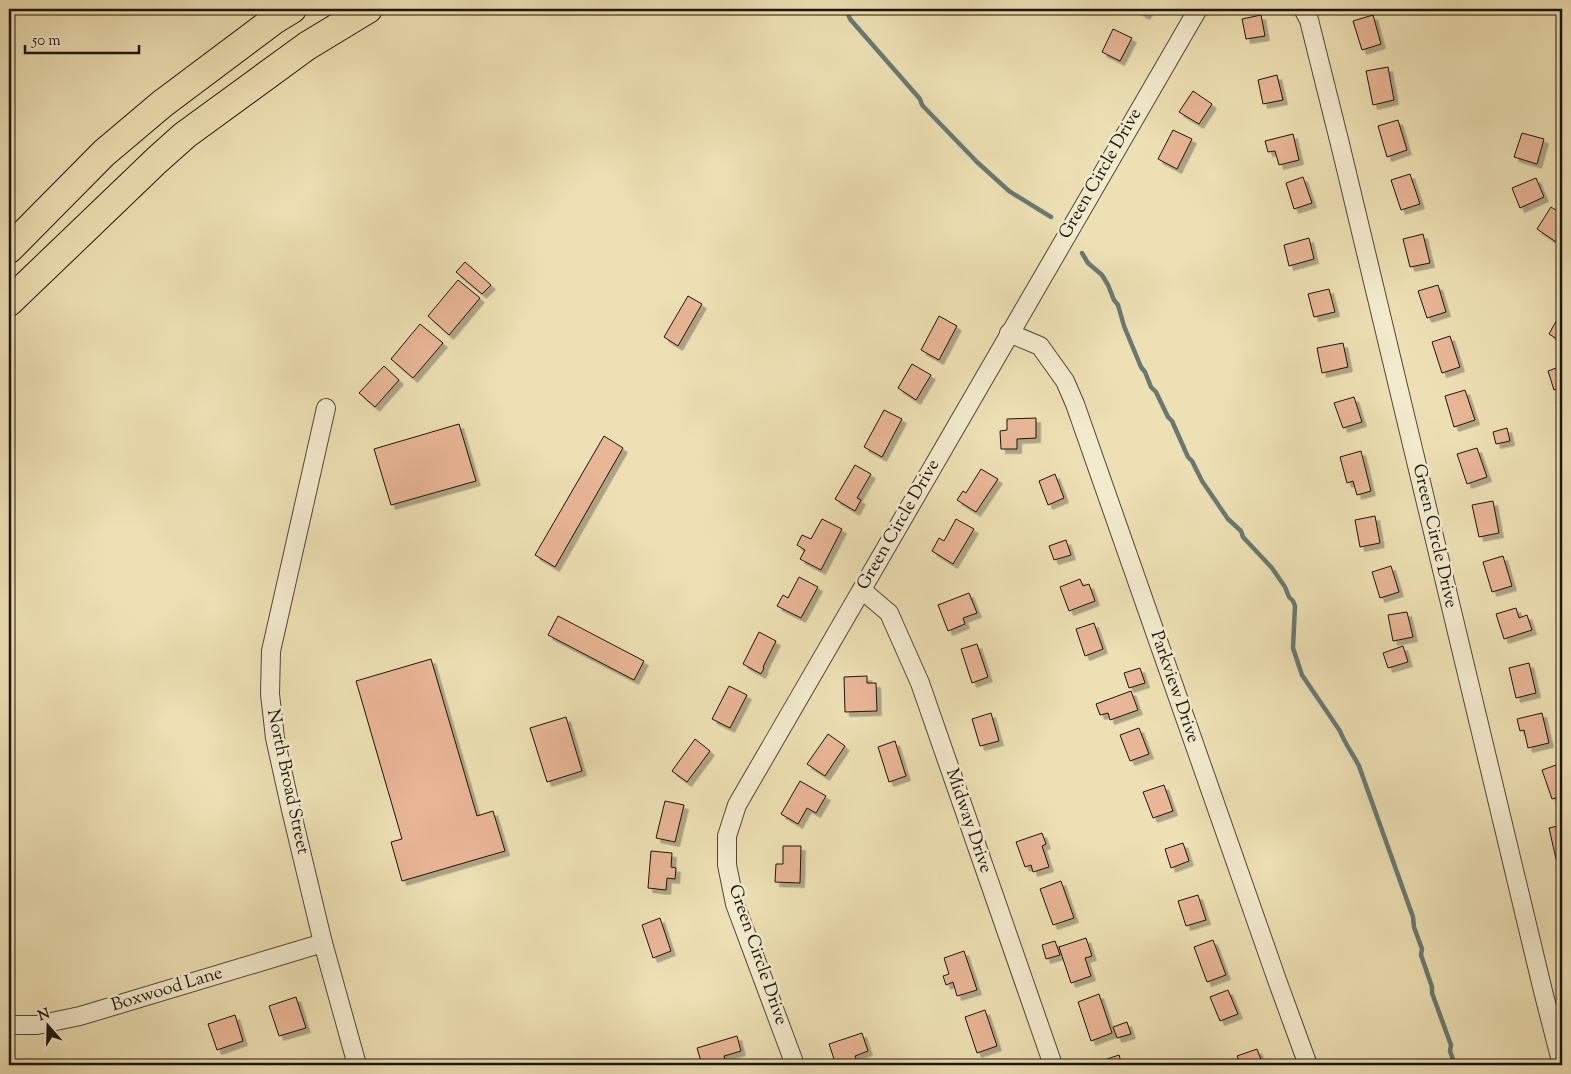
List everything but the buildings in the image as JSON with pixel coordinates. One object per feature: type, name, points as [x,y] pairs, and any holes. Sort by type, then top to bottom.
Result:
[{"type":"highway","points":[[9,249],[104,153],[162,104],[274,20],[292,9]]},
{"type":"highway","points":[[9,302],[185,135],[307,46],[368,9]]},
{"type":"street","name":"Green Circle Drive","points":[[794,1065],[735,904],[727,865],[727,836],[737,805],[1198,9]]},
{"type":"street","name":"Green Circle Drive","points":[[1303,9],[1309,20],[1340,144],[1562,1065]]},
{"type":"street","name":"Parkview Drive","points":[[1009,333],[1040,346],[1066,381],[1308,1065]]},
{"type":"street","name":"North Broad Street","points":[[326,408],[271,651],[270,694],[275,738],[323,943],[357,1065]]},
{"type":"street","name":"Midway Drive","points":[[862,590],[889,613],[920,683],[1053,1065]]},
{"type":"street","name":"Boxwood Lane","points":[[9,1025],[37,1025],[80,1016],[323,943]]},
{"type":"waterway","points":[[843,9],[920,99],[922,105],[977,162],[1009,191],[1051,217]]},
{"type":"waterway","points":[[1082,253],[1088,263],[1102,275],[1108,285],[1118,305],[1124,326],[1141,367],[1172,421],[1188,457],[1202,481],[1228,519],[1241,531],[1243,537],[1272,568],[1293,601],[1295,606],[1293,648],[1302,675],[1340,731],[1359,766],[1413,917],[1414,927],[1422,949],[1421,955],[1432,987],[1432,993],[1451,1045],[1450,1051],[1455,1065]]}]
